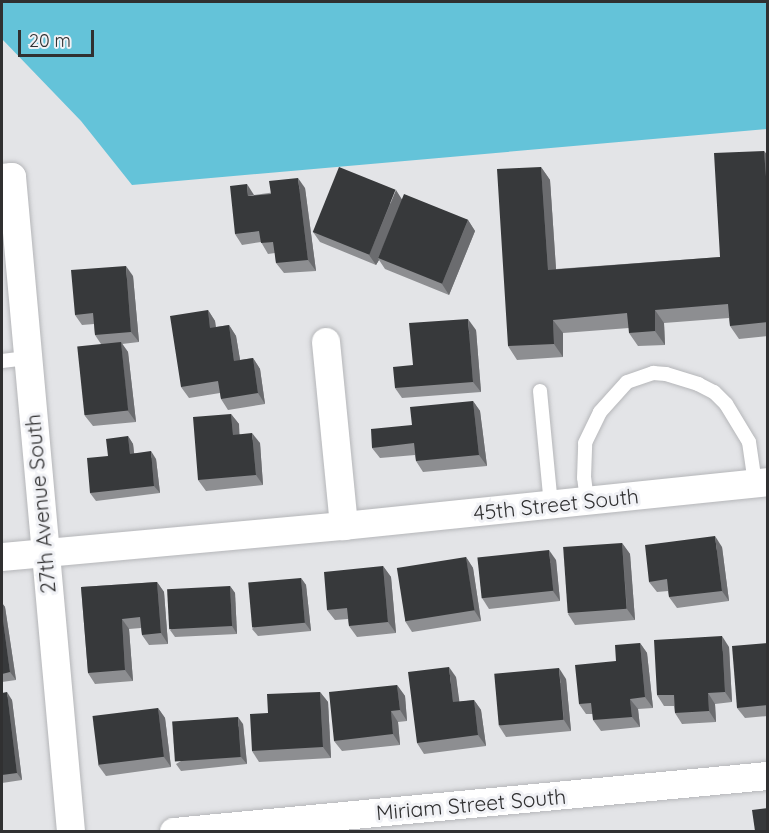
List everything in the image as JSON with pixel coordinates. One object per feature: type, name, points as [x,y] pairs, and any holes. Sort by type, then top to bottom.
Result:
[{"type":"street","name":"27th Avenue South","points":[[7,177],[14,359],[45,553],[70,831]]},
{"type":"street","points":[[326,342],[344,526]]},
{"type":"street","name":"45th Street South","points":[[2,556],[344,526],[761,483]]},
{"type":"street","name":"Miriam Street South","points":[[174,831],[768,776]]},
{"type":"lane","points":[[587,501],[584,477],[585,443],[600,412],[627,382],[653,373],[666,374],[698,384],[714,392],[726,404],[749,441],[761,483]]},
{"type":"lane","points":[[540,391],[551,505]]},
{"type":"water","points":[[2,2],[767,2],[767,129],[132,185],[81,121],[2,39]]},
{"type":"building","points":[[764,151],[768,202],[768,322],[730,326],[728,304],[655,310],[655,331],[629,333],[627,313],[553,320],[554,344],[508,346],[497,169],[541,167],[548,270],[720,257],[714,153]]},
{"type":"building","points":[[339,167],[396,190],[369,255],[313,232]]},
{"type":"building","points":[[298,178],[308,260],[276,263],[273,242],[261,243],[259,231],[235,234],[230,186],[247,184],[248,196],[271,194],[269,181]]},
{"type":"building","points":[[404,194],[468,220],[442,284],[378,258]]},
{"type":"building","points":[[126,266],[131,332],[95,335],[93,313],[75,315],[71,270]]},
{"type":"building","points":[[208,310],[210,328],[229,325],[234,361],[253,358],[258,393],[221,399],[218,381],[181,387],[170,316]]},
{"type":"building","points":[[468,319],[473,382],[395,388],[393,367],[413,365],[409,323]]},
{"type":"building","points":[[121,342],[128,411],[84,415],[77,347]]},
{"type":"building","points":[[473,401],[479,455],[416,461],[414,443],[372,448],[371,429],[412,425],[410,407]]},
{"type":"building","points":[[231,414],[233,435],[252,433],[256,475],[198,480],[193,417]]},
{"type":"building","points":[[128,436],[130,454],[151,451],[154,486],[90,493],[87,458],[108,456],[106,439]]},
{"type":"building","points":[[715,536],[722,591],[669,597],[667,579],[649,582],[645,545]]},
{"type":"building","points":[[622,543],[627,609],[568,613],[563,547]]},
{"type":"building","points":[[549,550],[553,591],[482,598],[477,558]]},
{"type":"building","points":[[466,557],[474,610],[405,621],[397,568]]},
{"type":"building","points":[[383,566],[388,622],[349,626],[347,608],[327,610],[324,572]]},
{"type":"building","points":[[301,578],[305,623],[252,627],[248,583]]},
{"type":"building","points":[[157,582],[161,633],[142,635],[140,617],[122,619],[125,670],[88,673],[81,587]]},
{"type":"building","points":[[230,586],[232,626],[169,629],[167,589]]},
{"type":"building","points":[[2,613],[10,672],[2,674]]},
{"type":"building","points":[[722,636],[725,692],[708,693],[709,711],[675,713],[674,695],[657,695],[654,640]]},
{"type":"building","points":[[640,643],[645,697],[630,699],[632,717],[593,720],[591,703],[579,704],[575,665],[616,661],[615,645]]},
{"type":"building","points":[[768,643],[768,705],[737,708],[732,646]]},
{"type":"building","points":[[449,667],[453,702],[474,700],[478,735],[417,743],[408,672]]},
{"type":"building","points":[[559,668],[564,720],[499,725],[494,674]]},
{"type":"building","points":[[397,685],[400,710],[391,711],[393,734],[334,741],[329,692]]},
{"type":"building","points":[[7,692],[17,773],[2,775],[2,693]]},
{"type":"building","points":[[320,692],[323,747],[252,751],[250,714],[268,713],[267,694]]},
{"type":"building","points":[[158,708],[164,757],[98,765],[92,716]]},
{"type":"building","points":[[238,717],[241,757],[175,762],[172,722]]},
{"type":"building","points":[[768,808],[768,831],[755,831],[752,810]]}]
